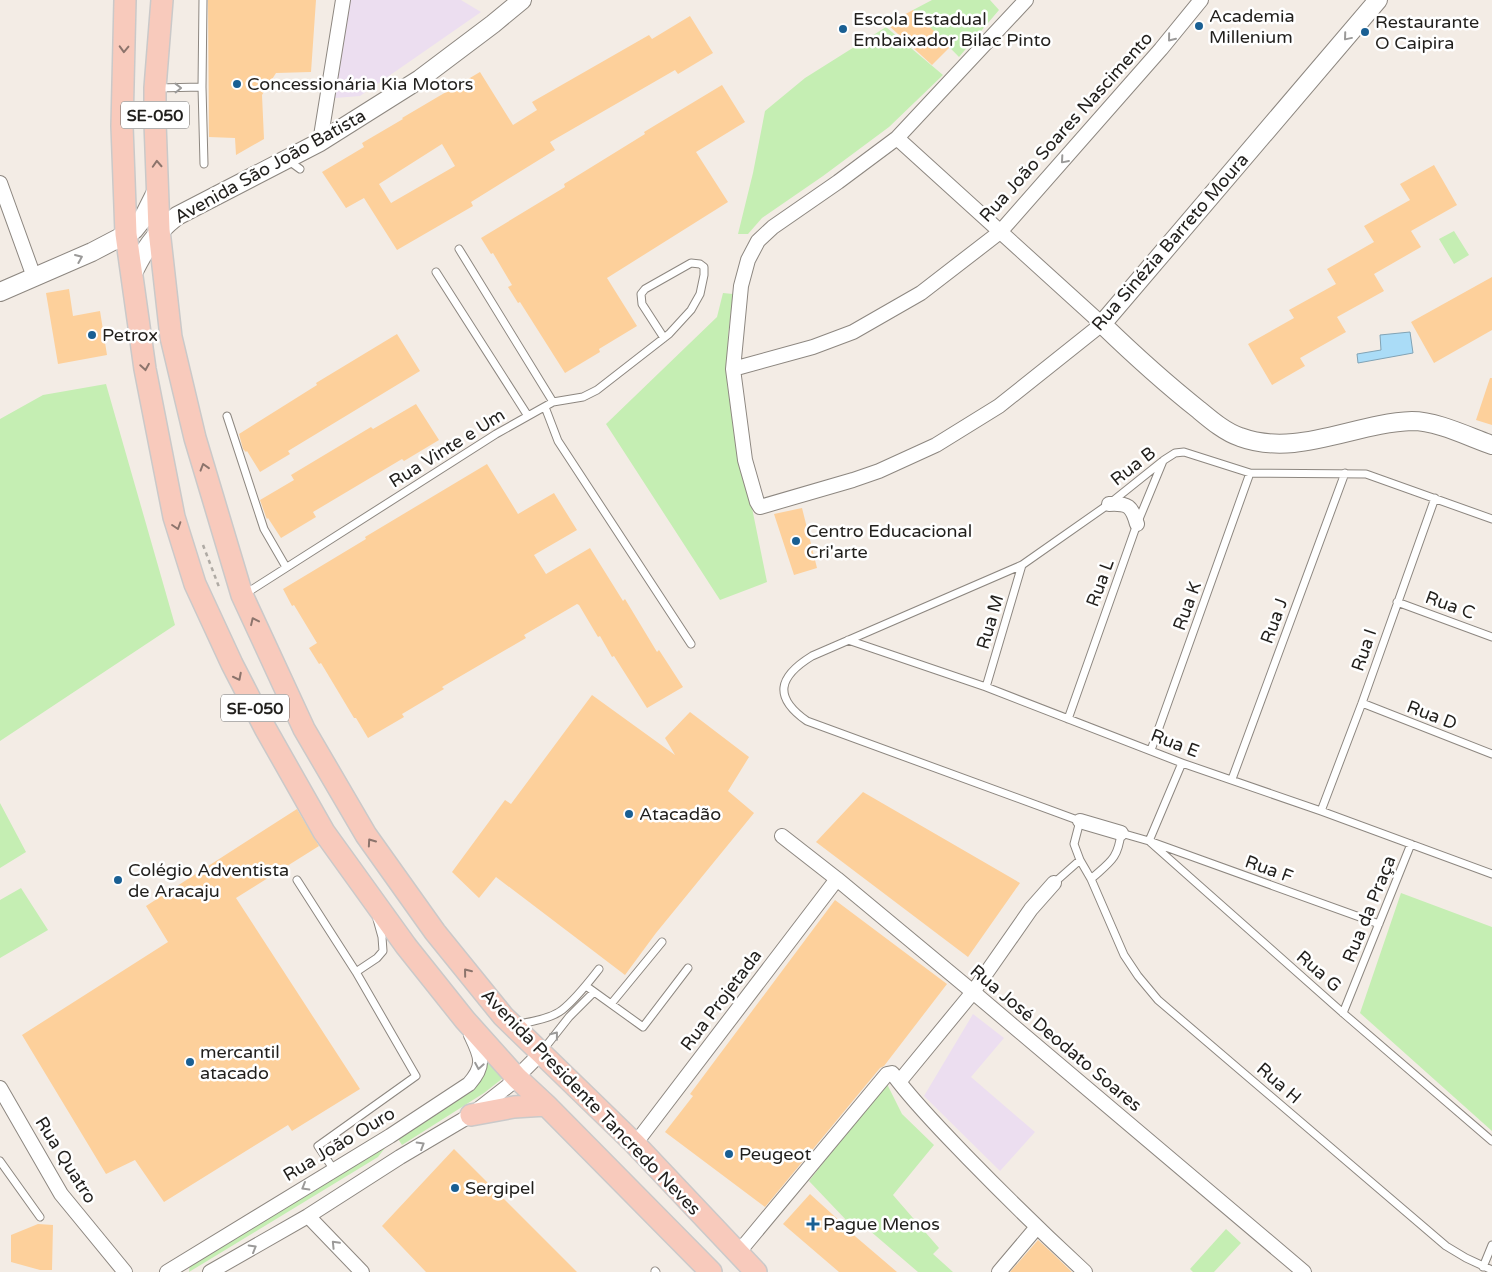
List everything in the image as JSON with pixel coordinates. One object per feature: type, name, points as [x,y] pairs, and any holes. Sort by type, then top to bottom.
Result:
[{"type":"main road","name":"Avenida Presidente Tancredo Neves","points":[[126,0],[122,126],[126,234],[131,277],[145,369],[174,517],[195,584],[232,664],[265,728],[324,832],[406,946],[465,1020],[517,1078],[711,1272]]},
{"type":"main road","name":"Avenida Presidente Tancredo Neves","points":[[162,0],[155,88],[159,230],[171,337],[195,438],[242,595],[304,729],[366,836],[435,932],[503,1016],[635,1144],[756,1272]]},
{"type":"main road","points":[[472,1115],[514,1107],[546,1105]]},
{"type":"street","points":[[320,142],[343,0]]},
{"type":"street","name":"Avenida São João Batista","points":[[131,277],[150,242],[159,230],[177,216],[293,164],[320,142],[420,79],[522,0]]},
{"type":"street","points":[[733,369],[741,286],[748,260],[758,240],[773,227],[897,138],[1026,0]]},
{"type":"street","name":"Rua João Soares Nascimento","points":[[733,369],[813,348],[853,332],[921,293],[1000,232],[1161,49],[1201,0]]},
{"type":"street","name":"Rua Sinézia Barreto Moura","points":[[733,369],[745,460],[757,502],[760,506],[853,480],[936,445],[999,406],[1102,324],[1378,0]]},
{"type":"street","points":[[897,138],[1162,380],[1220,426],[1239,437],[1266,444],[1298,443],[1360,429],[1413,421],[1433,424],[1492,446]]},
{"type":"street","points":[[0,183],[34,277]]},
{"type":"street","points":[[0,292],[92,252],[134,230],[142,220],[158,189]]},
{"type":"street","points":[[1110,504],[1122,503],[1131,508],[1137,524]]},
{"type":"street","points":[[1080,821],[1121,833]]},
{"type":"street","name":"Rua José Deodato Soares","points":[[782,836],[973,992],[1304,1272]]},
{"type":"street","name":"Rua Projetada","points":[[635,1144],[837,879]]},
{"type":"street","points":[[899,1082],[973,992],[1031,909],[1054,883]]},
{"type":"street","name":"Rua João Ouro","points":[[167,1272],[183,1268],[275,1205],[390,1136],[469,1084],[480,1068],[479,1053],[465,1020]]},
{"type":"street","points":[[210,1272],[308,1216],[400,1157],[472,1115],[517,1078],[541,1052]]},
{"type":"street","points":[[738,1254],[887,1074],[892,1073],[923,1112],[1037,1227],[1085,1272]]},
{"type":"street","name":"Rua Quatro","points":[[0,1088],[61,1194],[125,1272]]},
{"type":"street","points":[[390,1136],[397,1143],[400,1157]]},
{"type":"street","points":[[308,1216],[362,1272]]},
{"type":"street","points":[[999,1272],[1037,1227]]},
{"type":"lane","points":[[203,0],[202,87],[204,164]]},
{"type":"lane","points":[[155,88],[202,87]]},
{"type":"lane","points":[[459,249],[553,402]]},
{"type":"lane","name":"Rua Vinte e Um","points":[[242,595],[496,434],[553,402],[583,397],[592,393],[666,336],[691,310],[700,294],[704,275],[704,267],[700,264],[691,263],[645,289],[641,294],[642,304],[666,336]]},
{"type":"lane","points":[[436,272],[528,416]]},
{"type":"lane","points":[[545,407],[558,441],[691,644]]},
{"type":"lane","points":[[228,416],[264,529],[286,568]]},
{"type":"lane","name":"Rua B","points":[[1080,821],[807,721],[794,712],[787,704],[784,696],[784,687],[787,679],[805,661],[848,640],[1022,564],[1110,504],[1174,453],[1184,452],[1250,473],[1366,474],[1492,519]]},
{"type":"lane","name":"Rua L","points":[[1068,719],[1137,524],[1164,460]]},
{"type":"lane","name":"Rua K","points":[[1151,750],[1250,473]]},
{"type":"lane","name":"Rua J","points":[[1232,779],[1345,473]]},
{"type":"lane","name":"Rua I","points":[[1321,811],[1362,703],[1435,498]]},
{"type":"lane","name":"Rua M","points":[[986,687],[1022,564]]},
{"type":"lane","name":"Rua C","points":[[1397,602],[1492,637]]},
{"type":"lane","name":"Rua E","points":[[848,640],[986,687],[1182,762],[1492,874]]},
{"type":"lane","name":"Rua D","points":[[1362,703],[1492,754]]},
{"type":"lane","points":[[1149,841],[1182,762]]},
{"type":"lane","points":[[1054,883],[1080,860],[1074,844],[1080,821]]},
{"type":"lane","points":[[1091,879],[1116,856],[1121,833]]},
{"type":"lane","name":"Rua G","points":[[1121,833],[1149,841],[1343,1013],[1492,1141]]},
{"type":"lane","name":"Rua F","points":[[1149,841],[1379,924]]},
{"type":"lane","name":"Rua da Praça","points":[[1343,1013],[1411,844]]},
{"type":"lane","name":"Rua H","points":[[1080,860],[1091,879],[1124,955],[1158,1000],[1446,1246],[1483,1267],[1492,1270]]},
{"type":"lane","points":[[297,880],[356,972],[416,1076],[318,1146],[334,1170]]},
{"type":"lane","points":[[356,972],[377,958],[383,951],[382,937],[371,897]]},
{"type":"lane","points":[[610,1004],[662,942]]},
{"type":"lane","points":[[586,986],[643,1027],[688,968]]},
{"type":"lane","points":[[513,1025],[533,1022],[561,1011],[586,986],[599,969]]},
{"type":"lane","points":[[541,1052],[569,1017],[594,992]]},
{"type":"lane","points":[[0,1161],[40,1217]]},
{"type":"lane","points":[[1483,1267],[1492,1245]]},
{"type":"path","points":[[203,544],[220,589]]},
{"type":"shaded area","points":[[350,0],[461,0],[481,12],[360,96],[335,98]]},
{"type":"shaded area","points":[[973,1014],[1004,1038],[971,1077],[1035,1132],[1000,1171],[924,1096]]},
{"type":"green space","points":[[932,0],[990,0],[999,10],[959,57],[913,10]]},
{"type":"green space","points":[[886,27],[943,75],[889,127],[762,218],[748,234],[738,234],[753,173],[765,111],[805,78]]},
{"type":"green space","points":[[1454,231],[1469,255],[1454,264],[1439,239]]},
{"type":"green space","points":[[723,293],[733,294],[728,336],[727,384],[767,582],[720,600],[606,424],[717,317]]},
{"type":"green space","points":[[106,384],[175,625],[0,741],[0,419],[43,395]]},
{"type":"green space","points":[[0,803],[26,852],[0,868]]},
{"type":"green space","points":[[21,888],[48,930],[0,958],[0,900]]},
{"type":"green space","points":[[1401,893],[1492,927],[1492,1131],[1360,1013]]},
{"type":"green space","points":[[487,1060],[503,1078],[484,1093],[402,1145],[395,1134],[478,1084]]},
{"type":"green space","points":[[886,1082],[902,1114],[934,1145],[893,1195],[939,1248],[933,1254],[953,1272],[918,1272],[855,1218],[848,1222],[809,1181]]},
{"type":"green space","points":[[388,1144],[378,1157],[189,1272],[190,1262]]},
{"type":"green space","points":[[1226,1229],[1241,1243],[1214,1272],[1193,1272],[1190,1269]]},
{"type":"water","points":[[1410,332],[1413,353],[1358,363],[1357,354],[1381,350],[1380,335]]},
{"type":"building","name":"Concessionária Kia Motors","points":[[208,0],[316,0],[311,72],[276,73],[262,95],[264,139],[236,155],[235,138],[209,137]]},
{"type":"building","points":[[913,10],[950,47],[932,65],[887,24]]},
{"type":"building","points":[[690,16],[713,53],[678,74],[675,70],[550,142],[555,150],[471,202],[473,206],[397,250],[364,198],[346,208],[322,172],[364,147],[362,143],[480,72],[513,125],[537,110],[532,102],[649,35],[652,39]],"holes":[[[442,144],[455,166],[391,203],[379,184]]]},
{"type":"building","points":[[722,85],[745,122],[696,152],[728,202],[607,278],[637,326],[599,349],[600,352],[565,373],[520,302],[518,303],[508,287],[512,285],[493,253],[491,254],[481,238],[565,187],[564,184],[645,134],[644,132]]},
{"type":"building","points":[[1434,165],[1457,205],[1411,231],[1421,247],[1374,274],[1384,291],[1337,317],[1346,332],[1300,358],[1305,366],[1272,385],[1248,344],[1294,318],[1289,310],[1336,284],[1327,269],[1374,242],[1364,226],[1410,200],[1400,184]]},
{"type":"building","points":[[1492,277],[1492,330],[1434,363],[1411,322]]},
{"type":"building","points":[[69,289],[73,316],[100,311],[107,355],[58,364],[46,293]]},
{"type":"building","points":[[397,334],[420,371],[288,451],[290,454],[260,472],[247,451],[243,449],[239,434],[317,385],[316,383]]},
{"type":"building","points":[[1490,378],[1492,378],[1492,425],[1476,420]]},
{"type":"building","points":[[416,404],[439,440],[404,461],[402,459],[313,512],[316,517],[281,538],[267,519],[260,500],[294,480],[291,475],[371,427],[373,429]]},
{"type":"building","points":[[487,464],[518,514],[554,493],[577,530],[534,555],[546,574],[590,548],[623,601],[625,599],[657,652],[659,650],[683,687],[647,708],[614,656],[612,657],[600,636],[598,637],[577,604],[524,635],[526,638],[442,687],[444,689],[402,714],[404,717],[368,738],[321,663],[319,664],[309,648],[317,643],[283,589]]},
{"type":"building","name":"Centro Educacional Cri'arte","points":[[802,508],[817,568],[794,575],[774,514]]},
{"type":"building","name":"Atacadão","points":[[592,695],[675,755],[665,738],[690,712],[749,757],[728,791],[754,813],[656,933],[625,975],[496,877],[479,898],[452,872],[505,800],[511,804]]},
{"type":"building","points":[[863,792],[1020,883],[968,957],[816,842]]},
{"type":"building","name":"mercantil atacado","points":[[297,809],[319,846],[236,898],[360,1089],[292,1131],[288,1125],[164,1202],[135,1160],[106,1174],[22,1035],[168,942],[146,906]]},
{"type":"building","points":[[835,900],[947,984],[884,1066],[880,1068],[765,1207],[665,1132],[693,1096],[690,1094]]},
{"type":"building","name":"Sergipel","points":[[454,1149],[577,1272],[426,1272],[382,1226]]},
{"type":"building","points":[[810,1194],[842,1225],[897,1272],[839,1272],[783,1224]]},
{"type":"building","points":[[38,1224],[53,1225],[52,1270],[40,1270],[11,1262],[11,1235]]},
{"type":"building","points":[[1038,1240],[1049,1250],[1072,1272],[1010,1272]]},
{"type":"place","name":"Academia Millenium","points":[[1199,26]]},
{"type":"place","name":"Escola Estadual Embaixador Bilac Pinto","points":[[843,29]]},
{"type":"place","name":"Restaurante O Caipira","points":[[1365,32]]},
{"type":"place","name":"Concessionária Kia Motors","points":[[237,84]]},
{"type":"place","name":"Petrox","points":[[92,335]]},
{"type":"place","name":"Centro Educacional Cri'arte","points":[[796,541]]},
{"type":"place","name":"Atacadão","points":[[629,814]]},
{"type":"place","name":"Colégio Adventista de Aracaju","points":[[118,880]]},
{"type":"place","name":"mercantil atacado","points":[[190,1062]]},
{"type":"place","name":"Peugeot","points":[[729,1154]]},
{"type":"place","name":"Sergipel","points":[[455,1188]]},
{"type":"place","name":"Pague Menos","points":[[813,1224]]}]
